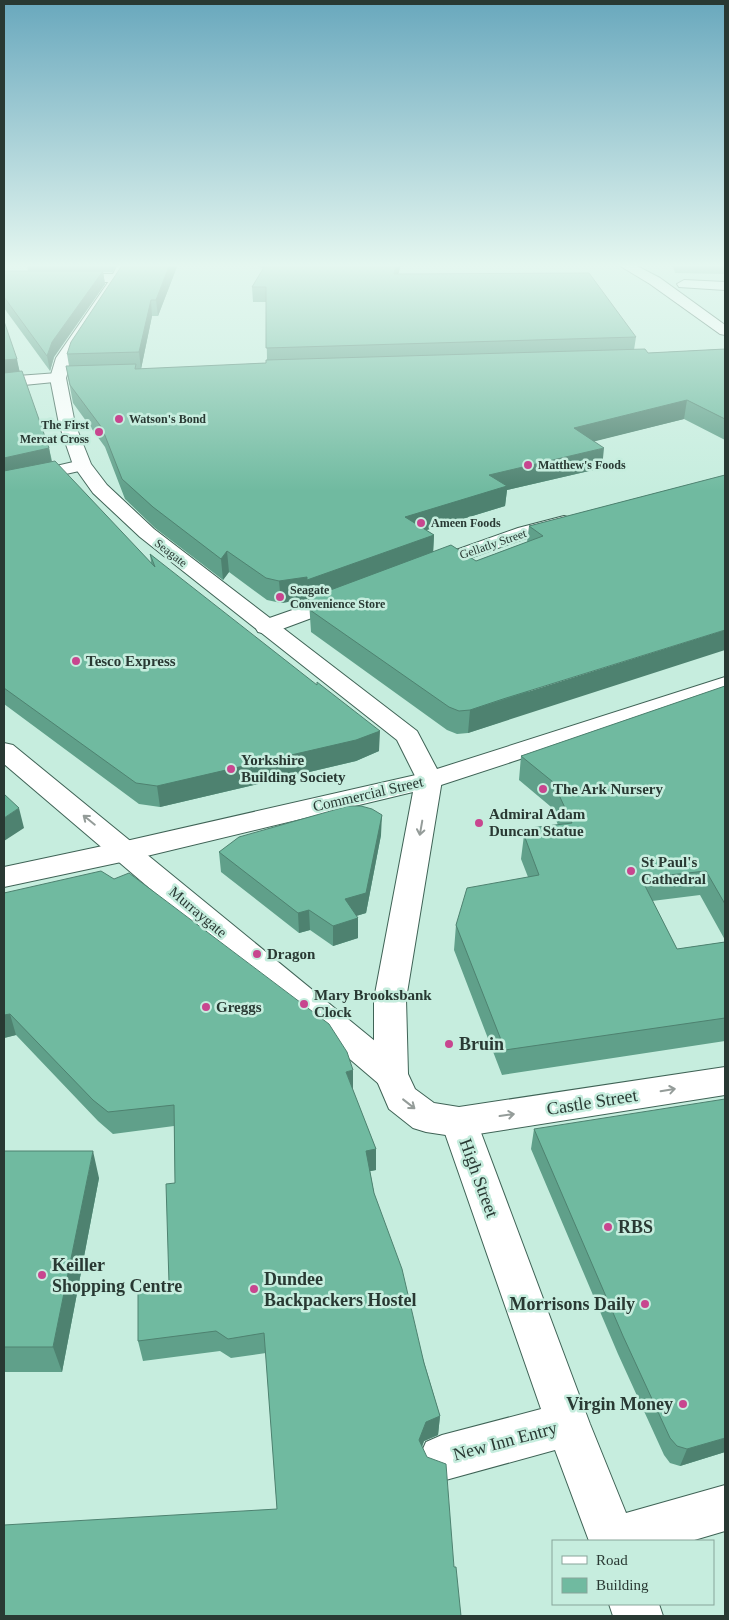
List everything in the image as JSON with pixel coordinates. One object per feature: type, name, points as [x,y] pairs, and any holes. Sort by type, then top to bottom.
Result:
[{"type":"main road","points":[[4,382],[67,378],[64,358],[76,340]]},
{"type":"main road","name":"Seagate","points":[[67,378],[67,424],[82,465],[100,488],[135,524],[266,628],[408,736],[429,780]]},
{"type":"main road","points":[[4,483],[82,465]]},
{"type":"main road","name":"Gellatly Street","points":[[406,574],[525,532],[584,517]]},
{"type":"main road","points":[[266,628],[363,590]]},
{"type":"main road","name":"Commercial Street","points":[[4,877],[126,851],[429,780],[725,684]]},
{"type":"main road","name":"Murraygate","points":[[4,751],[391,1074]]},
{"type":"main road","name":"High Street","points":[[429,780],[390,999],[391,1074],[402,1099],[426,1117],[459,1122],[568,1424],[613,1540]]},
{"type":"main road","name":"Castle Street","points":[[459,1122],[725,1081]]},
{"type":"main road","name":"New Inn Entry","points":[[442,1458],[568,1424]]},
{"type":"main road","points":[[616,1540],[725,1508]]},
{"type":"building","points":[[4,340],[10,340],[17,359],[4,360]]},
{"type":"building","points":[[35,340],[54,340],[47,356]]},
{"type":"building","points":[[73,340],[142,340],[139,352],[67,354]]},
{"type":"building","points":[[266,340],[549,340],[266,348]]},
{"type":"building","points":[[645,349],[648,353],[725,349],[725,419],[687,400],[574,428],[604,448],[489,475],[507,486],[405,517],[434,535],[307,580],[307,577],[279,581],[266,578],[227,551],[221,559],[153,507],[122,479],[102,428],[70,385],[66,366],[136,364],[135,369],[266,363],[266,360]]},
{"type":"building","points":[[22,371],[49,448],[4,458],[4,373]]},
{"type":"building","points":[[55,461],[155,567],[150,554],[317,685],[317,682],[380,731],[356,740],[157,786],[136,783],[4,688],[4,471]]},
{"type":"building","points":[[725,475],[725,630],[470,710],[459,711],[449,707],[310,610],[309,598],[451,545],[476,561],[543,536],[529,526]]},
{"type":"building","points":[[725,686],[725,904],[706,871],[641,878],[677,949],[725,942],[725,1018],[505,1050],[456,925],[467,888],[539,875],[524,835],[533,834],[530,828],[572,823],[553,782],[521,756]]},
{"type":"building","points":[[4,794],[19,808],[4,818]]},
{"type":"building","points":[[348,806],[361,806],[372,809],[382,815],[366,893],[345,899],[358,918],[333,926],[309,910],[298,913],[219,852],[239,837]]},
{"type":"building","points":[[101,871],[114,879],[129,873],[329,1024],[347,1052],[353,1070],[346,1072],[376,1149],[366,1151],[374,1193],[402,1269],[424,1363],[440,1416],[426,1422],[419,1440],[427,1457],[446,1464],[454,1567],[456,1567],[461,1616],[4,1616],[4,1525],[277,1509],[264,1333],[228,1339],[216,1331],[138,1341],[138,1289],[169,1283],[166,1184],[175,1183],[174,1105],[108,1112],[93,1100],[10,1014],[4,1015],[4,893]]},
{"type":"building","points":[[725,1099],[725,1438],[687,1449],[677,1446],[670,1438],[623,1336],[534,1129]]},
{"type":"building","name":"Keiller Shopping Centre","points":[[4,1151],[93,1151],[53,1347],[4,1347]]},
{"type":"place","name":"Watson's Bond","points":[[119,419]]},
{"type":"place","name":"The First Mercat Cross","points":[[99,432]]},
{"type":"place","name":"Matthew's Foods","points":[[528,465]]},
{"type":"place","name":"Ameen Foods","points":[[421,523]]},
{"type":"place","name":"Seagate Convenience Store","points":[[280,597]]},
{"type":"place","name":"Tesco Express","points":[[76,661]]},
{"type":"place","name":"Yorkshire Building Society","points":[[231,769]]},
{"type":"place","name":"The Ark Nursery","points":[[543,789]]},
{"type":"place","name":"Admiral Adam Duncan Statue","points":[[479,823]]},
{"type":"place","name":"St Paul's Cathedral","points":[[631,871]]},
{"type":"place","name":"Dragon","points":[[257,954]]},
{"type":"place","name":"Mary Brooksbank Clock","points":[[304,1004]]},
{"type":"place","name":"Greggs","points":[[206,1007]]},
{"type":"place","name":"Bruin","points":[[449,1044]]},
{"type":"place","name":"RBS","points":[[608,1227]]},
{"type":"place","name":"Keiller Shopping Centre","points":[[42,1275]]},
{"type":"place","name":"Dundee Backpackers Hostel","points":[[254,1289]]},
{"type":"place","name":"Morrisons Daily","points":[[645,1304]]},
{"type":"place","name":"Virgin Money","points":[[683,1404]]}]
